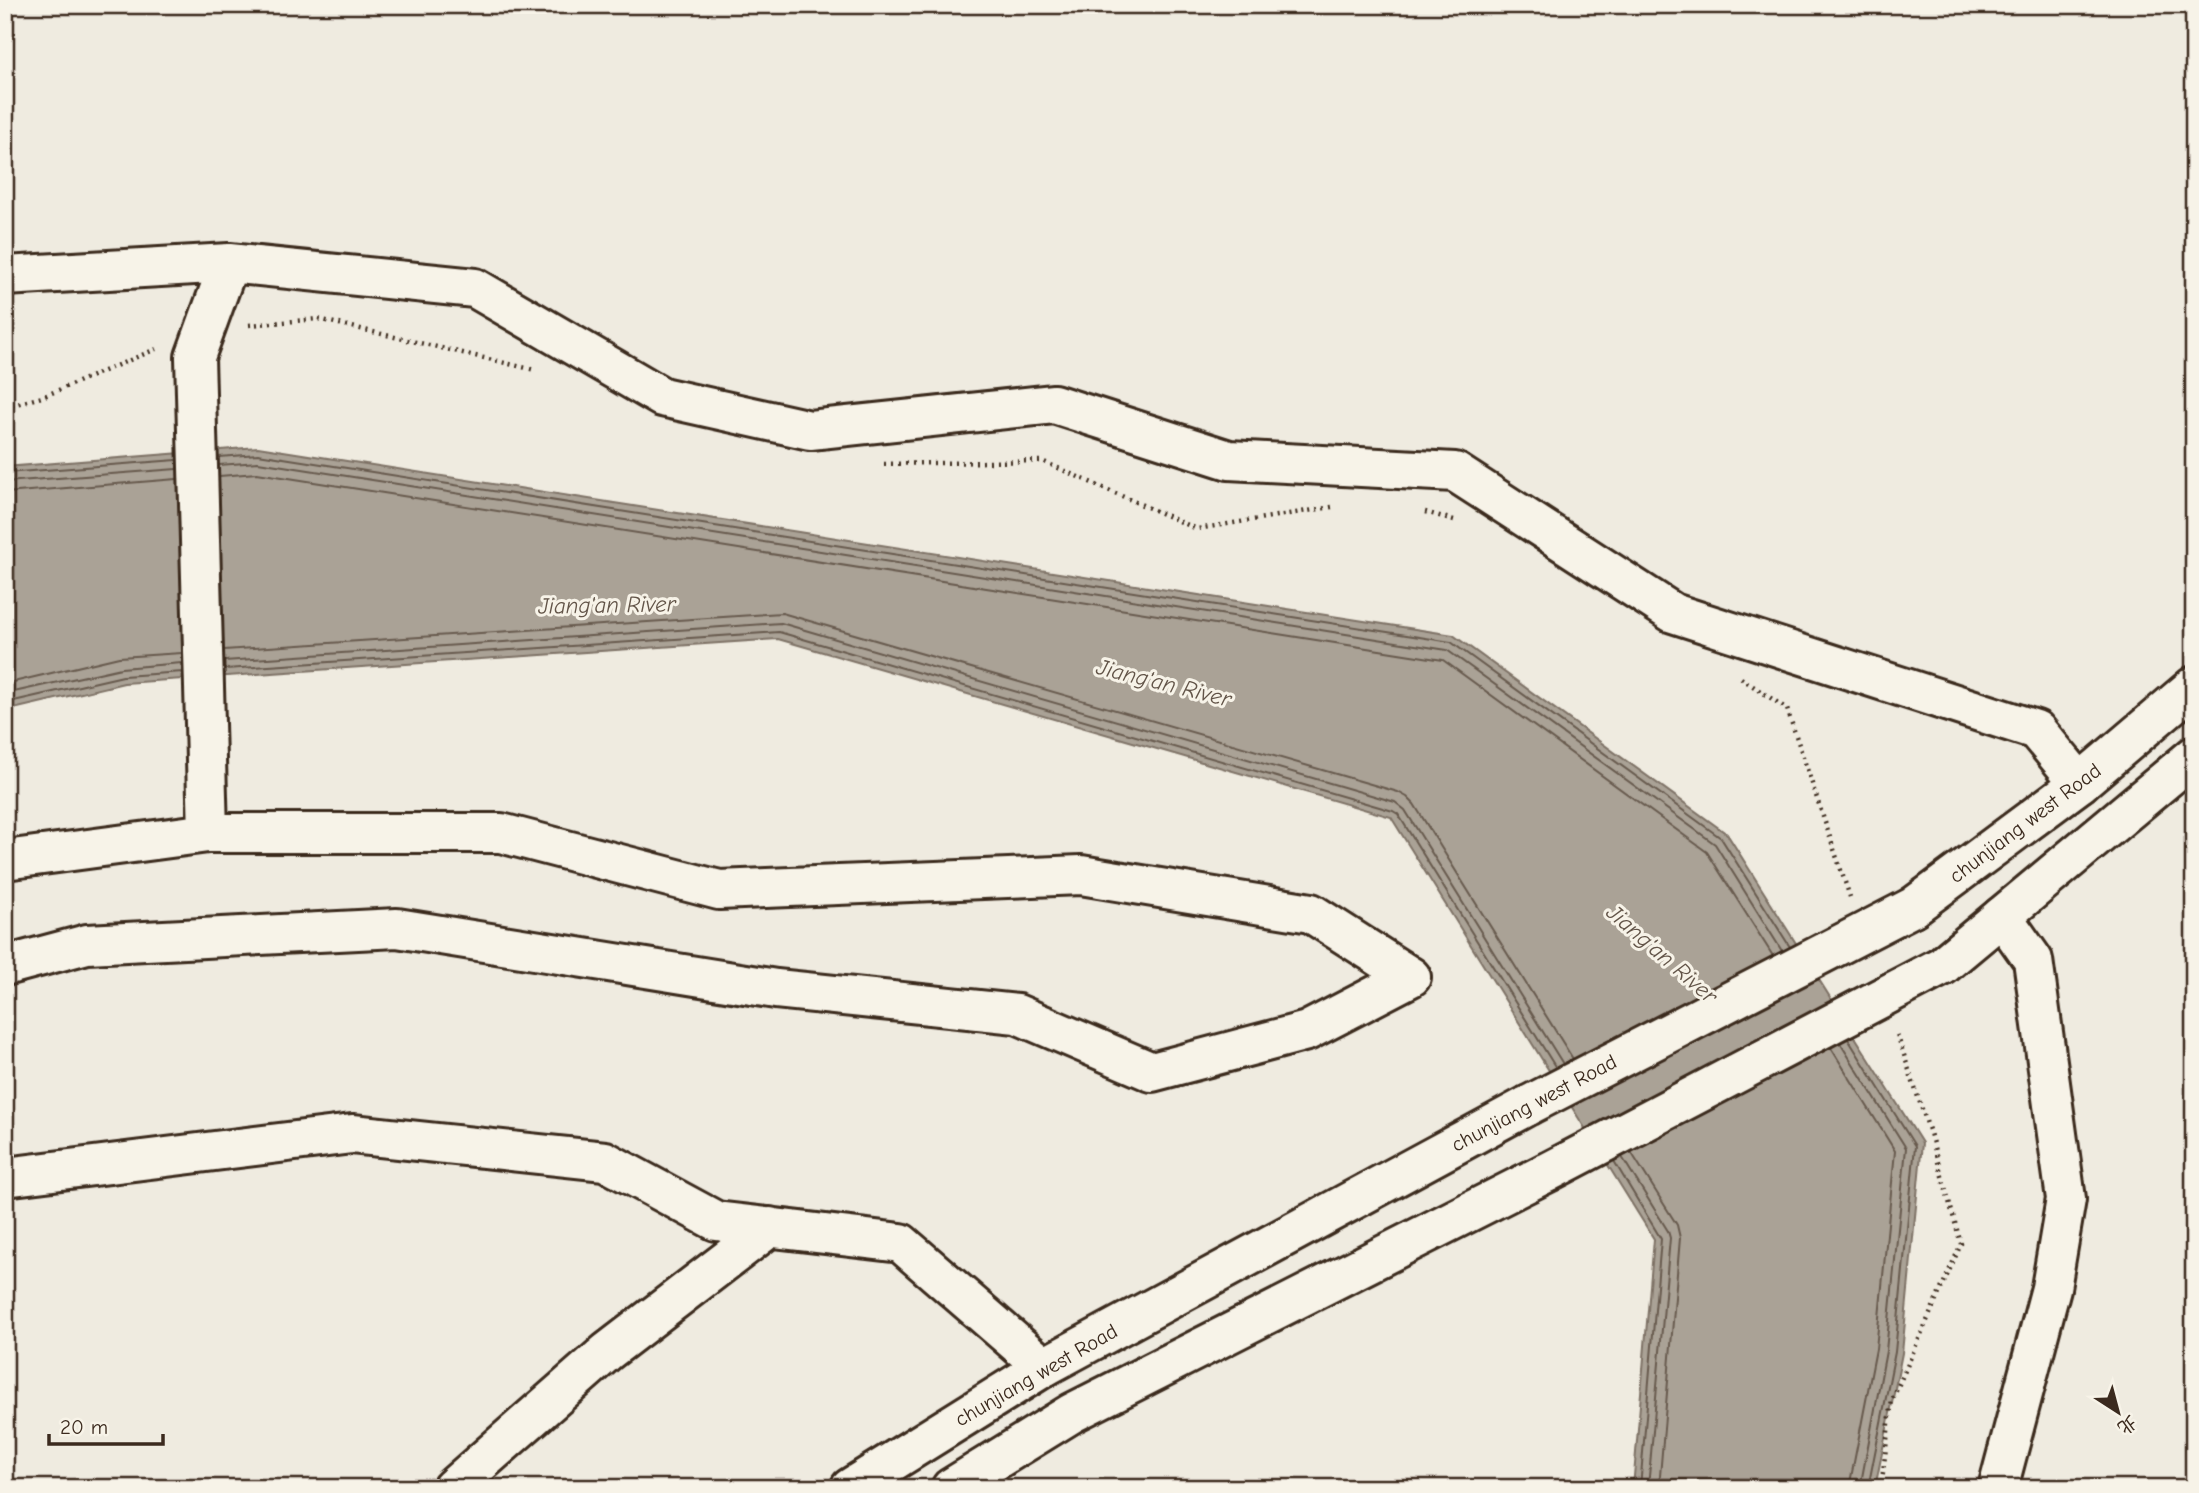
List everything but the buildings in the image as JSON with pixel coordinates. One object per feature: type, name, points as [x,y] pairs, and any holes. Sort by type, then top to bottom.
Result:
[{"type":"street","points":[[208,833],[200,343],[229,262]]},
{"type":"street","points":[[5,276],[229,262],[475,288],[662,397],[810,430],[1054,404],[1229,460],[1455,472],[1673,613],[2036,730],[2080,783]]},
{"type":"street","name":"chunjiang west Road","points":[[850,1488],[1044,1367],[1527,1106],[1913,906],[2080,783],[2194,685]]},
{"type":"street","points":[[951,1488],[1072,1413],[1548,1172],[1942,965],[2194,756]]},
{"type":"street","points":[[5,860],[208,833],[500,833],[719,890],[1081,875],[1311,913],[1411,977],[1307,1031],[1152,1072],[1017,1014],[776,989],[397,928],[88,944],[5,966]]},
{"type":"street","points":[[1998,1488],[2051,1288],[2066,1199],[2033,960],[2001,916]]},
{"type":"street","points":[[5,1177],[352,1134],[605,1161],[716,1221],[901,1243],[1044,1367]]},
{"type":"street","points":[[453,1488],[607,1352],[770,1227]]},
{"type":"path","points":[[5,407],[200,343],[318,319],[547,373]]},
{"type":"path","points":[[881,464],[1042,461],[1197,529],[1342,505]]},
{"type":"path","points":[[1418,509],[1456,520]]},
{"type":"path","points":[[1740,678],[1787,709],[1854,907]]},
{"type":"path","points":[[1881,1488],[1892,1400],[1961,1244],[1930,1133],[1894,1027]]},
{"type":"water","name":"Jiang'an River","points":[[258,447],[1453,635],[1727,834],[1922,1143],[1902,1353],[1875,1488],[1633,1488],[1654,1239],[1391,817],[778,639],[124,683],[5,711],[5,467]]}]
